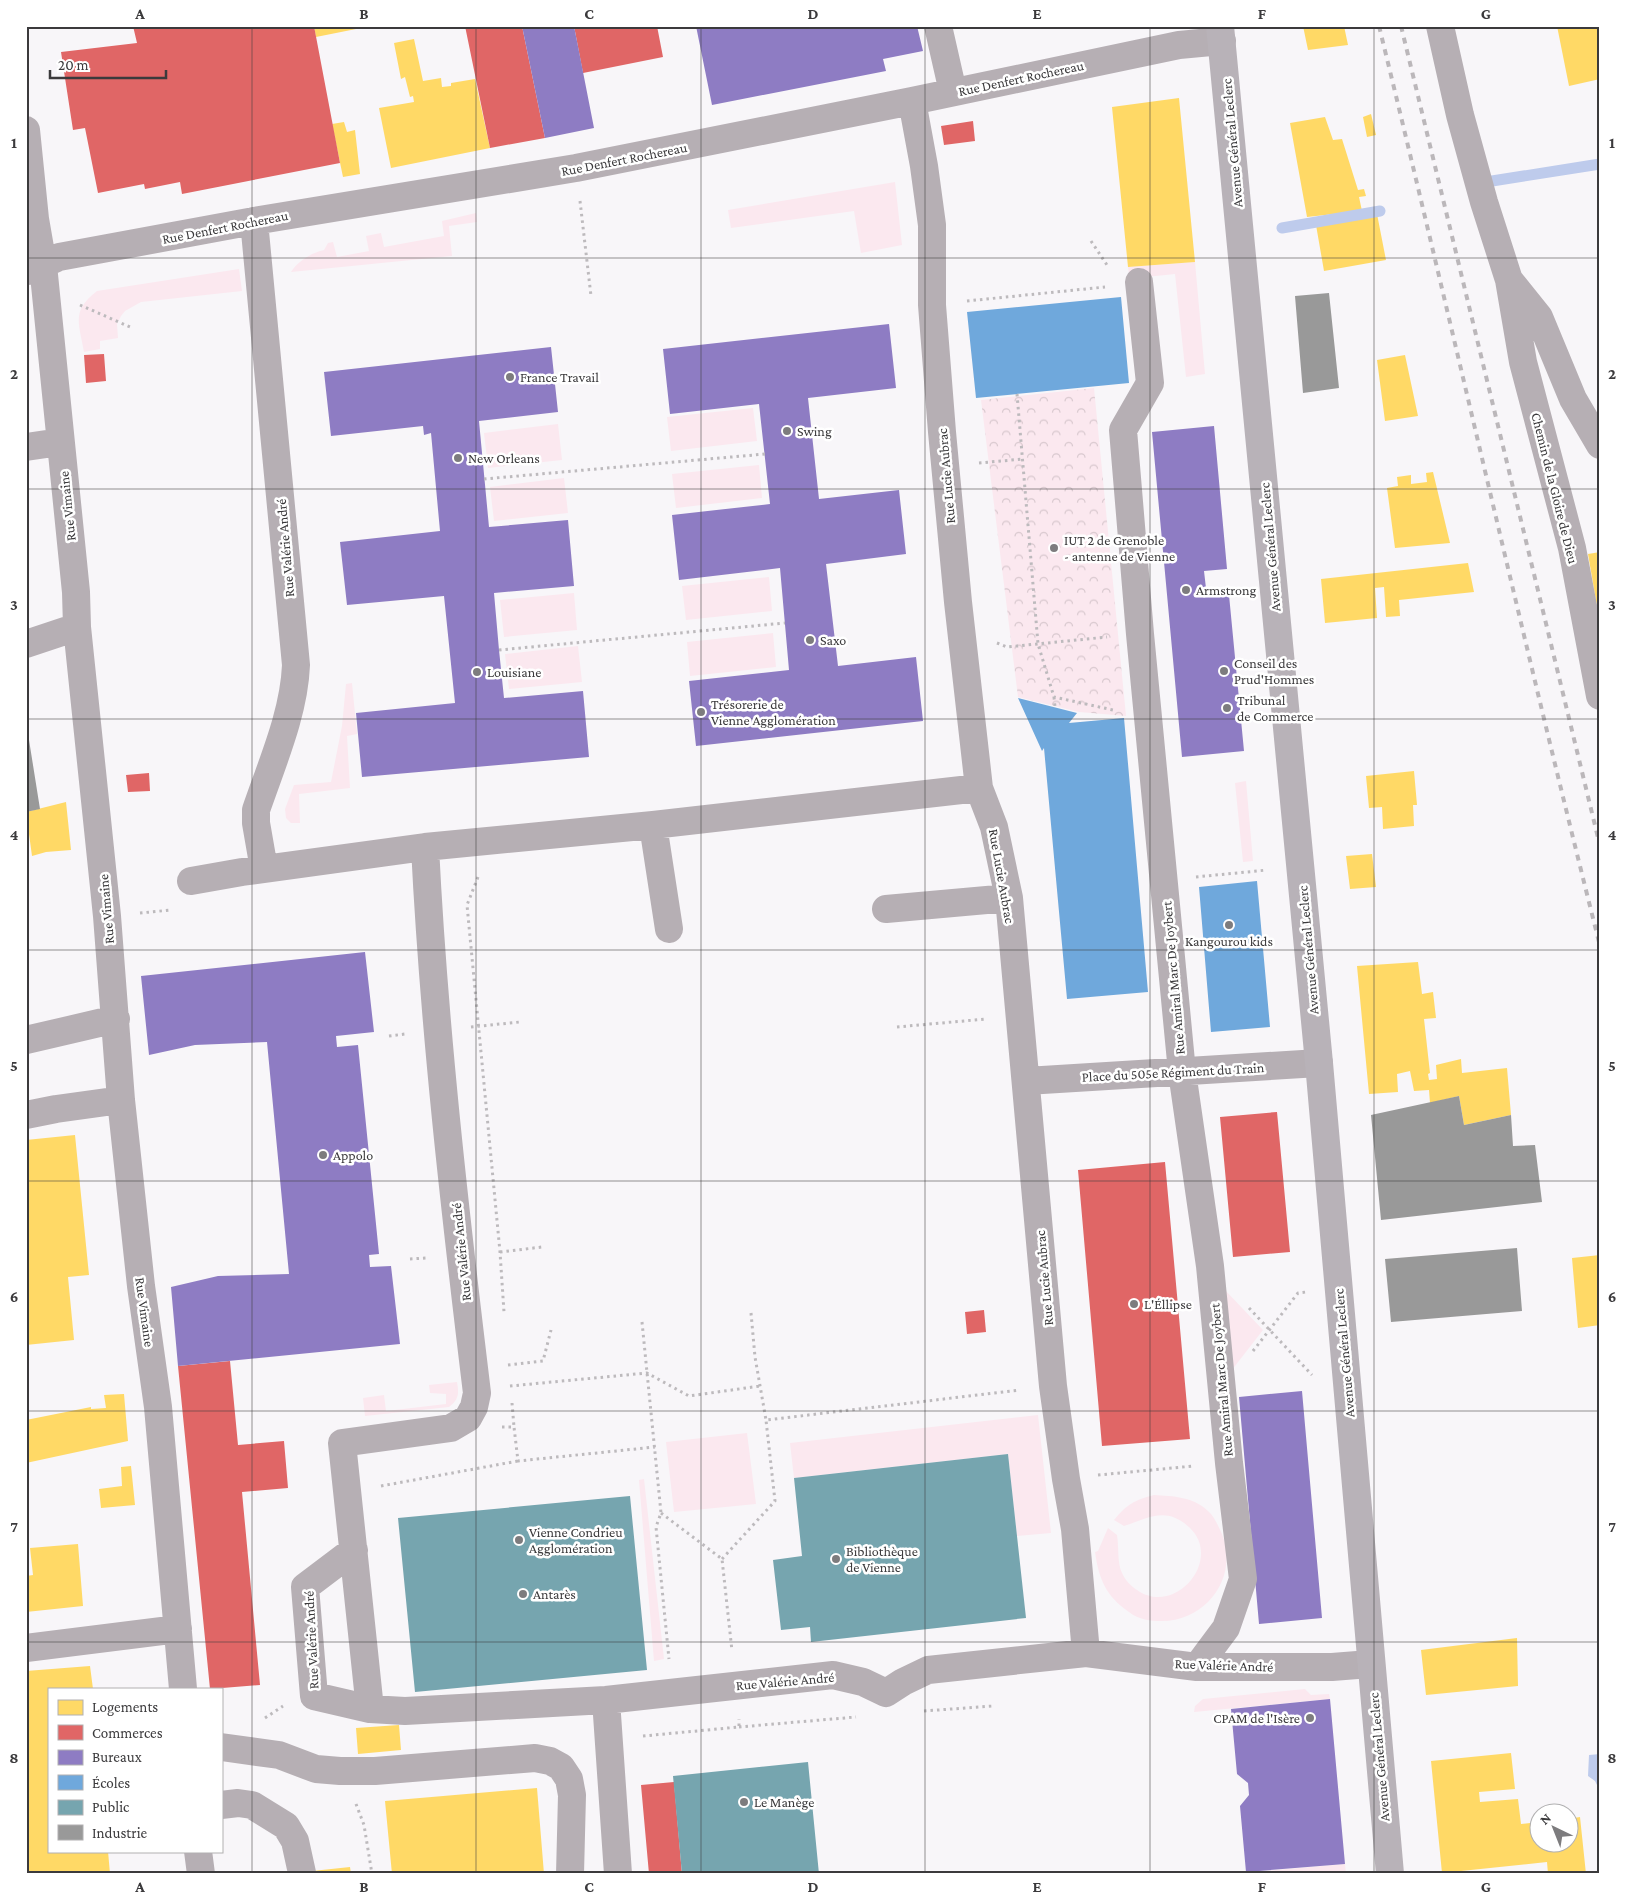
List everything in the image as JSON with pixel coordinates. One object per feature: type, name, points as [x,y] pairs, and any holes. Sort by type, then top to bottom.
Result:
[{"type":"main road","name":"Avenue Général Leclerc","points":[[1221,34],[1300,866],[1390,1874]]},
{"type":"street","points":[[938,26],[953,92]]},
{"type":"street","name":"Chemin de la Gloire de Dieu","points":[[1440,26],[1467,141],[1508,280],[1522,362],[1572,548],[1600,696]]},
{"type":"street","name":"Rue Denfert Rochereau","points":[[35,268],[59,257],[254,220],[576,168],[912,101],[1179,45],[1221,34]]},
{"type":"street","name":"Rue Lucie Aubrac","points":[[912,101],[933,166],[932,225],[942,260],[932,304],[961,628],[979,788],[994,827],[1009,898],[1054,1386],[1066,1479],[1075,1529],[1086,1653]]},
{"type":"street","name":"Rue Vimaine","points":[[26,130],[36,219],[35,268],[47,305],[107,916],[121,1100],[141,1286],[158,1407],[184,1688]]},
{"type":"street","name":"Rue Valérie André","points":[[254,220],[296,664],[295,687],[287,720],[256,810],[256,823],[264,869]]},
{"type":"street","name":"Chemin de la Gloire de Dieu","points":[[1508,280],[1540,317],[1573,399],[1600,445]]},
{"type":"street","name":"Rue Amiral Marc De Joybert","points":[[1139,282],[1150,383],[1123,430],[1140,634],[1182,1072],[1210,1266],[1229,1462],[1243,1579],[1226,1628],[1196,1667]]},
{"type":"street","points":[[26,446],[60,442]]},
{"type":"street","points":[[26,644],[78,627]]},
{"type":"street","points":[[191,881],[425,847],[653,826],[979,788]]},
{"type":"street","points":[[653,826],[669,929]]},
{"type":"street","name":"Rue Valérie André","points":[[425,847],[428,914],[438,1031],[460,1255],[477,1393],[474,1407],[468,1418]]},
{"type":"street","points":[[886,909],[1009,898]]},
{"type":"street","points":[[26,1040],[116,1019]]},
{"type":"street","name":"Place du 505e Régiment du Train","points":[[1026,1081],[1318,1064]]},
{"type":"street","points":[[26,1115],[121,1100]]},
{"type":"street","points":[[370,1709],[342,1443],[451,1428],[468,1418]]},
{"type":"street","name":"Rue Valérie André","points":[[354,1550],[305,1587],[314,1696],[370,1709],[405,1711],[606,1700],[833,1675],[863,1682],[886,1693],[928,1670],[1086,1653],[1196,1667],[1332,1667],[1370,1664]]},
{"type":"street","points":[[26,1648],[178,1629]]},
{"type":"street","points":[[606,1700],[618,1874]]},
{"type":"street","points":[[222,1747],[279,1756],[316,1770],[375,1771],[535,1758],[550,1761],[561,1767],[569,1779],[572,1795],[570,1874]]},
{"type":"street","points":[[222,1805],[238,1803],[252,1805],[286,1826],[295,1841],[302,1873]]},
{"type":"street","points":[[198,1852],[200,1874]]},
{"type":"path","points":[[576,168],[591,296]]},
{"type":"path","points":[[932,304],[1110,286]]},
{"type":"path","points":[[47,305],[78,304],[130,327]]},
{"type":"path","points":[[1017,394],[1038,644],[1054,697],[1055,707]]},
{"type":"path","points":[[484,479],[764,454]]},
{"type":"path","points":[[1013,460],[1023,459]]},
{"type":"path","points":[[499,650],[784,623]]},
{"type":"path","points":[[961,628],[1007,647],[1140,634]]},
{"type":"path","points":[[1054,697],[1126,713],[1148,712]]},
{"type":"path","points":[[483,842],[484,863],[467,905],[505,1318]]},
{"type":"path","points":[[1164,881],[1300,866]]},
{"type":"path","points":[[140,914],[174,909]]},
{"type":"path","points":[[897,1027],[1020,1018]]},
{"type":"path","points":[[463,1029],[520,1022]]},
{"type":"path","points":[[1210,1266],[1269,1331],[1350,1415]]},
{"type":"path","points":[[1223,1389],[1298,1293],[1338,1286]]},
{"type":"path","points":[[722,1559],[775,1501],[766,1420],[755,1357],[751,1313]]},
{"type":"path","points":[[642,1322],[661,1512],[656,1527],[673,1692]]},
{"type":"path","points":[[507,1356],[508,1365],[543,1362],[551,1330]]},
{"type":"path","points":[[510,1386],[647,1373],[689,1396],[760,1386]]},
{"type":"path","points":[[766,1420],[1054,1386]]},
{"type":"path","points":[[468,1418],[495,1427],[514,1427],[518,1461]]},
{"type":"path","points":[[347,1492],[518,1461],[655,1447]]},
{"type":"path","points":[[1066,1479],[1229,1462]]},
{"type":"path","points":[[661,1512],[722,1559],[732,1650]]},
{"type":"path","points":[[264,1719],[288,1703],[314,1696]]},
{"type":"path","points":[[609,1739],[739,1727],[739,1717]]},
{"type":"path","points":[[340,1771],[364,1825],[372,1874]]},
{"type":"green space","points":[[895,182],[902,245],[861,253],[854,211],[731,228],[728,210]]},
{"type":"green space","points":[[476,213],[477,222],[449,226],[452,256],[291,272],[305,258],[324,250],[328,243],[333,242],[337,257],[369,251],[366,236],[381,233],[384,247],[444,236],[442,221]]},
{"type":"green space","points":[[1195,262],[1205,374],[1186,377],[1175,274],[1146,277],[1129,274],[1128,267]]},
{"type":"green space","points":[[239,269],[242,291],[141,302],[125,311],[121,316],[117,324],[118,338],[100,341],[100,349],[84,352],[79,325],[80,311],[83,305],[97,291]]},
{"type":"green space","points":[[1094,388],[1126,716],[1079,712],[1018,697],[981,400]]},
{"type":"green space","points":[[753,408],[757,441],[671,451],[667,417]]},
{"type":"green space","points":[[558,424],[562,460],[488,468],[484,433]]},
{"type":"green space","points":[[759,465],[762,498],[676,508],[672,474]]},
{"type":"green space","points":[[564,478],[568,513],[494,521],[490,487]]},
{"type":"green space","points":[[769,577],[772,611],[686,620],[682,586]]},
{"type":"green space","points":[[574,593],[577,630],[504,637],[500,600]]},
{"type":"green space","points":[[773,633],[776,667],[690,676],[687,642]]},
{"type":"green space","points":[[578,646],[582,682],[509,689],[505,654]]},
{"type":"green space","points":[[352,683],[357,734],[347,736],[350,788],[299,794],[300,823],[291,823],[286,818],[285,809],[294,785],[331,782],[342,726],[346,684]]},
{"type":"green space","points":[[1246,781],[1253,861],[1243,862],[1235,783]]},
{"type":"green space","points":[[1224,1289],[1263,1330],[1228,1375]]},
{"type":"green space","points":[[457,1382],[457,1396],[449,1407],[365,1416],[363,1398],[384,1395],[386,1411],[446,1404],[446,1394],[430,1393],[429,1385]]},
{"type":"green space","points":[[1038,1415],[1051,1533],[1017,1536],[1008,1454],[794,1478],[790,1443]]},
{"type":"green space","points":[[747,1433],[756,1504],[674,1512],[666,1442]]},
{"type":"green space","points":[[644,1479],[664,1659],[654,1661],[639,1480]]},
{"type":"green space","points":[[1154,1495],[1183,1498],[1202,1506],[1216,1522],[1222,1534],[1226,1550],[1226,1565],[1222,1580],[1215,1593],[1205,1605],[1193,1613],[1178,1619],[1153,1621],[1133,1615],[1121,1606],[1109,1593],[1101,1579],[1095,1552],[1098,1551],[1108,1528],[1117,1535],[1119,1564],[1122,1573],[1128,1583],[1137,1590],[1152,1596],[1166,1596],[1179,1591],[1190,1581],[1198,1569],[1201,1555],[1199,1541],[1190,1528],[1182,1521],[1166,1515],[1158,1515],[1124,1526],[1114,1520],[1132,1503]]},
{"type":"green space","points":[[1305,1689],[1311,1695],[1329,1694],[1330,1699],[1194,1712],[1195,1706],[1203,1699]]},
{"type":"green space","points":[[1345,1864],[1346,1874],[1264,1874],[1264,1871]]},
{"type":"water","points":[[1600,1754],[1600,1791],[1595,1781],[1588,1776],[1589,1755]]},
{"type":"building: Logements","points":[[314,26],[366,26],[366,27],[316,37]]},
{"type":"building: Logements","points":[[1303,26],[1344,26],[1348,45],[1308,50]]},
{"type":"building: Logements","points":[[1557,26],[1600,26],[1600,79],[1569,86]]},
{"type":"building: Logements","points":[[414,39],[423,81],[441,78],[442,87],[451,86],[451,83],[475,79],[490,148],[391,168],[379,108],[414,102],[413,96],[410,97],[405,77],[401,79],[394,43]]},
{"type":"building: Logements","points":[[1179,98],[1195,262],[1128,267],[1112,107]]},
{"type":"building: Logements","points":[[1371,114],[1376,135],[1367,137],[1363,117]]},
{"type":"building: Logements","points":[[1325,117],[1333,140],[1342,139],[1358,190],[1364,189],[1366,196],[1359,197],[1362,211],[1307,217],[1290,123]]},
{"type":"building: Logements","points":[[344,122],[347,132],[355,130],[360,174],[343,177],[332,124]]},
{"type":"building: Logements","points":[[1377,214],[1386,260],[1324,271],[1316,225]]},
{"type":"building: Logements","points":[[1405,355],[1418,416],[1385,421],[1377,360]]},
{"type":"building: Logements","points":[[1433,472],[1450,543],[1395,548],[1387,488],[1398,486],[1397,477],[1411,475],[1411,484],[1427,482],[1426,473]]},
{"type":"building: Logements","points":[[1600,552],[1600,618],[1599,618],[1588,554]]},
{"type":"building: Logements","points":[[1468,563],[1474,592],[1399,600],[1400,616],[1386,617],[1384,587],[1375,588],[1377,618],[1325,623],[1321,579]]},
{"type":"building: Logements","points":[[1414,771],[1417,805],[1413,805],[1414,826],[1383,829],[1382,807],[1369,808],[1366,776]]},
{"type":"building: Logements","points":[[66,802],[71,850],[46,852],[32,856],[26,812]]},
{"type":"building: Logements","points":[[1372,854],[1376,887],[1350,889],[1346,856]]},
{"type":"building: Logements","points":[[1418,962],[1422,994],[1433,992],[1436,1018],[1424,1019],[1430,1073],[1428,1074],[1429,1080],[1437,1079],[1436,1065],[1461,1059],[1462,1073],[1507,1068],[1511,1115],[1464,1125],[1459,1096],[1430,1103],[1429,1090],[1414,1091],[1410,1071],[1397,1074],[1398,1092],[1369,1094],[1357,966]]},
{"type":"building: Logements","points":[[75,1135],[89,1275],[68,1277],[74,1340],[26,1345],[26,1140]]},
{"type":"building: Logements","points":[[1600,1255],[1600,1325],[1578,1328],[1572,1258]]},
{"type":"building: Logements","points":[[124,1394],[128,1441],[26,1463],[26,1420],[91,1407],[91,1409],[106,1408],[104,1395]]},
{"type":"building: Logements","points":[[131,1466],[135,1505],[101,1508],[99,1489],[122,1486],[121,1467]]},
{"type":"building: Logements","points":[[78,1544],[83,1606],[26,1612],[26,1576],[33,1575],[30,1548]]},
{"type":"building: Logements","points":[[1517,1638],[1518,1686],[1426,1695],[1421,1650]]},
{"type":"building: Logements","points":[[90,1666],[93,1688],[48,1688],[48,1852],[108,1852],[110,1874],[26,1874],[26,1671]]},
{"type":"building: Logements","points":[[399,1725],[401,1750],[358,1754],[356,1728]]},
{"type":"building: Logements","points":[[1511,1753],[1515,1789],[1479,1792],[1480,1802],[1518,1799],[1521,1824],[1528,1823],[1528,1852],[1578,1852],[1578,1817],[1580,1817],[1586,1874],[1548,1874],[1547,1862],[1442,1873],[1431,1761]]},
{"type":"building: Logements","points":[[537,1788],[544,1874],[392,1874],[385,1801]]},
{"type":"building: Logements","points":[[350,1867],[351,1874],[303,1874],[303,1872]]},
{"type":"building: Commerces","points":[[133,26],[314,26],[340,163],[182,194],[180,182],[145,189],[144,184],[98,193],[85,128],[73,130],[61,52],[137,43]]},
{"type":"building: Commerces","points":[[465,26],[522,26],[545,138],[490,148]]},
{"type":"building: Commerces","points":[[574,26],[657,26],[663,57],[583,73]]},
{"type":"building: Commerces","points":[[973,121],[975,141],[944,145],[941,126]]},
{"type":"building: Commerces","points":[[104,354],[106,381],[86,383],[84,355]]},
{"type":"building: Commerces","points":[[149,773],[150,791],[128,792],[126,775]]},
{"type":"building: Commerces","points":[[1277,1112],[1290,1252],[1233,1257],[1220,1117]]},
{"type":"building: Commerces","name":"L'Éllipse","points":[[1165,1162],[1190,1439],[1102,1446],[1078,1170]]},
{"type":"building: Commerces","points":[[984,1310],[986,1332],[967,1334],[965,1312]]},
{"type":"building: Commerces","points":[[230,1361],[238,1445],[284,1441],[288,1488],[242,1492],[260,1685],[210,1688],[178,1366]]},
{"type":"building: Commerces","points":[[674,1782],[682,1874],[649,1874],[641,1785]]},
{"type":"building: Bureaux","points":[[522,26],[574,26],[594,128],[545,138]]},
{"type":"building: Bureaux","points":[[696,26],[917,26],[923,51],[883,59],[886,71],[712,105]]},
{"type":"building: Bureaux","points":[[889,324],[896,388],[808,398],[819,499],[899,490],[906,554],[826,564],[838,666],[916,657],[923,721],[696,746],[689,681],[789,670],[780,568],[679,580],[672,515],[770,504],[759,404],[670,414],[663,349]]},
{"type":"building: Bureaux","points":[[551,347],[558,412],[479,421],[489,527],[568,520],[574,586],[494,593],[499,650],[504,698],[583,691],[589,757],[362,777],[356,713],[455,703],[444,596],[347,605],[340,542],[440,531],[431,433],[424,435],[423,426],[331,436],[324,372]]},
{"type":"building: Bureaux","name":"Armstrong","points":[[1214,426],[1227,569],[1204,571],[1207,597],[1229,595],[1244,751],[1182,757],[1152,432]]},
{"type":"building: Bureaux","name":"Appolo","points":[[365,952],[374,1032],[336,1036],[337,1047],[358,1045],[379,1254],[369,1255],[370,1267],[391,1266],[400,1344],[178,1366],[171,1287],[218,1276],[289,1274],[267,1042],[195,1045],[149,1055],[141,976]]},
{"type":"building: Bureaux","points":[[1302,1391],[1322,1618],[1259,1624],[1239,1397]]},
{"type":"building: Bureaux","points":[[1330,1699],[1345,1864],[1246,1872],[1240,1806],[1249,1795],[1248,1783],[1237,1774],[1231,1709]]},
{"type":"building: Écoles","points":[[1121,297],[1129,383],[976,398],[967,312]]},
{"type":"building: Écoles","points":[[1018,698],[1077,713],[1069,723],[1124,718],[1148,992],[1067,999],[1044,748],[1042,751]]},
{"type":"building: Écoles","points":[[1257,881],[1270,1027],[1211,1032],[1199,887]]},
{"type":"building: Public","points":[[1008,1454],[1026,1618],[811,1642],[810,1627],[781,1630],[773,1560],[802,1556],[794,1478]]},
{"type":"building: Public","name":"Antarès","points":[[630,1496],[647,1670],[415,1692],[398,1518]]},
{"type":"building: Public","name":"Le Manège","points":[[808,1762],[819,1874],[682,1874],[673,1776]]},
{"type":"building: Industrie","points":[[1329,293],[1339,388],[1303,393],[1295,296]]},
{"type":"building: Industrie","points":[[26,721],[40,809],[26,812]]},
{"type":"building: Industrie","points":[[1459,1096],[1464,1125],[1511,1115],[1513,1146],[1535,1145],[1542,1202],[1381,1220],[1371,1115]]},
{"type":"building: Industrie","points":[[1517,1248],[1522,1311],[1391,1322],[1385,1259]]},
{"type":"waterway","points":[[1492,181],[1600,164]]},
{"type":"waterway","points":[[1282,228],[1380,211]]},
{"type":"railway","points":[[1379,26],[1600,946]]},
{"type":"railway","points":[[1401,26],[1600,846]]},
{"type":"place","name":"France Travail","points":[[510,377]]},
{"type":"place","name":"Swing","points":[[787,431]]},
{"type":"place","name":"New Orleans","points":[[458,458]]},
{"type":"place","name":"IUT 2 de Grenoble - antenne de Vienne","points":[[1054,548]]},
{"type":"place","name":"Armstrong","points":[[1186,590]]},
{"type":"place","name":"Saxo","points":[[810,640]]},
{"type":"place","name":"Conseil des Prud'Hommes","points":[[1224,671]]},
{"type":"place","name":"Louisiane","points":[[477,672]]},
{"type":"place","name":"Tribunal de Commerce","points":[[1227,708]]},
{"type":"place","name":"Trésorerie de Vienne Agglomération","points":[[701,712]]},
{"type":"place","name":"Kangourou kids","points":[[1229,925]]},
{"type":"place","name":"Appolo","points":[[323,1155]]},
{"type":"place","name":"L'Éllipse","points":[[1134,1304]]},
{"type":"place","name":"Vienne Condrieu Agglomération","points":[[519,1540]]},
{"type":"place","name":"Bibliothèque de Vienne","points":[[836,1559]]},
{"type":"place","name":"Antarès","points":[[523,1594]]},
{"type":"place","name":"CPAM de l'Isère","points":[[1310,1718]]},
{"type":"place","name":"Le Manège","points":[[744,1802]]}]
